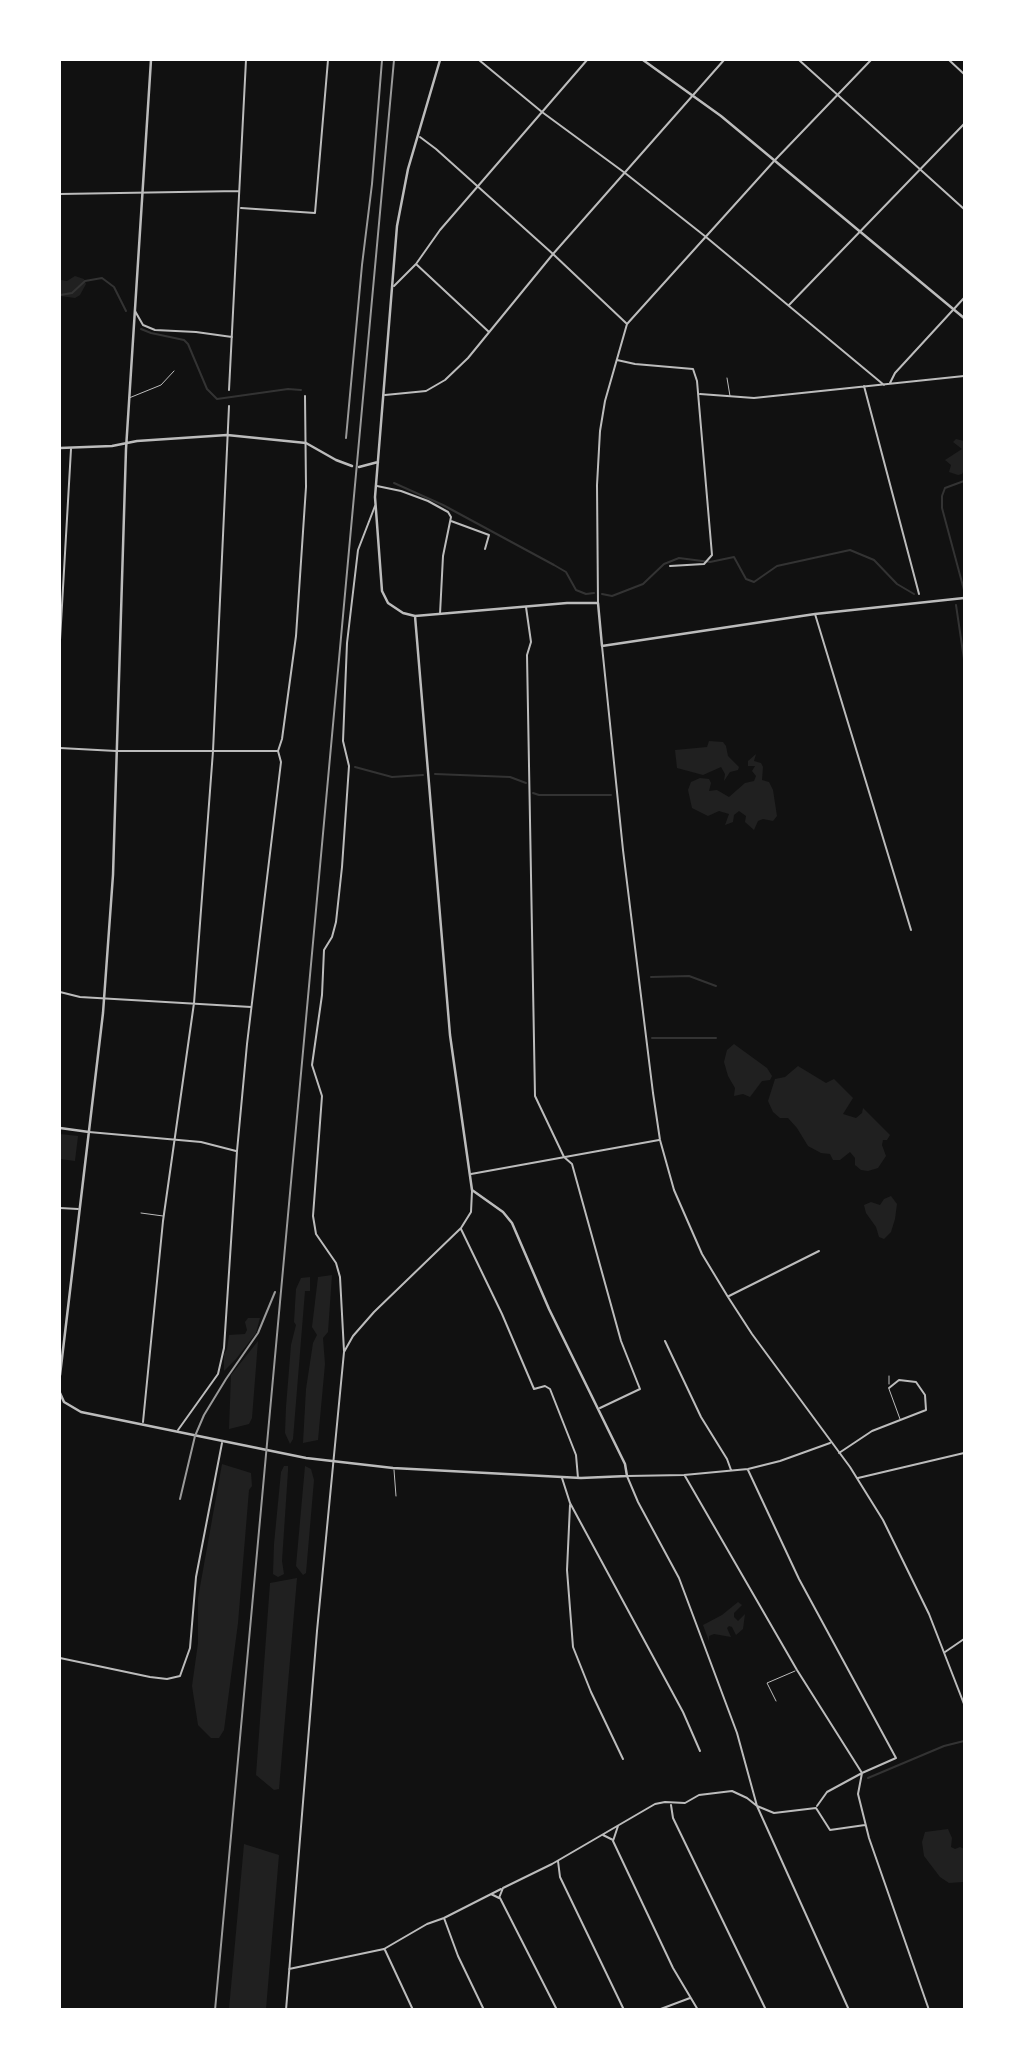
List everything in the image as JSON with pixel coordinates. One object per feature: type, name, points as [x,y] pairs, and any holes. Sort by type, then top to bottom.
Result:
[{"type":"street","points":[[60,1375],[104,997],[113,875],[126,443],[151,60]]},
{"type":"street","points":[[229,390],[246,60]]},
{"type":"street","points":[[240,208],[315,213],[319,139],[328,60]]},
{"type":"street","points":[[440,60],[402,195],[376,486],[375,506],[382,591],[388,603],[403,613],[415,616],[526,606],[598,603]]},
{"type":"street","points":[[479,60],[542,112],[706,237],[884,384]]},
{"type":"street","points":[[394,286],[416,264],[430,242],[587,60]]},
{"type":"street","points":[[643,60],[775,160],[964,318]]},
{"type":"street","points":[[383,395],[426,391],[445,380],[489,333],[553,254],[724,60]]},
{"type":"street","points":[[799,60],[964,209]]},
{"type":"street","points":[[871,60],[775,160],[627,324],[605,401],[600,431],[597,485],[598,603],[623,850],[660,1140],[674,1190],[702,1254],[728,1297],[857,1478],[908,1570],[964,1704]]},
{"type":"street","points":[[949,60],[964,74]]},
{"type":"street","points":[[788,306],[964,124]]},
{"type":"street","points":[[418,136],[553,254],[627,324]]},
{"type":"street","points":[[60,194],[240,191]]},
{"type":"street","points":[[416,264],[489,333]]},
{"type":"street","points":[[889,384],[895,373],[964,298]]},
{"type":"street","points":[[135,310],[148,328],[233,338]]},
{"type":"street","points":[[616,360],[693,369],[699,394],[712,555],[704,564],[670,566]]},
{"type":"street","points":[[699,394],[754,398],[964,376]]},
{"type":"street","points":[[864,386],[866,404],[919,594]]},
{"type":"street","points":[[177,1432],[218,1374],[224,1348],[237,1151],[281,762],[278,751],[282,739],[296,635],[306,487],[305,396]]},
{"type":"street","points":[[142,1424],[164,1216],[194,1003],[213,751],[229,406]]},
{"type":"street","points":[[60,448],[113,446],[227,435],[306,443],[352,466]]},
{"type":"street","points":[[60,640],[71,447]]},
{"type":"street","points":[[359,467],[378,462]]},
{"type":"street","points":[[376,486],[401,491],[448,512],[450,520],[443,556],[440,615]]},
{"type":"street","points":[[286,2010],[344,1352],[340,1277],[336,1263],[316,1234],[313,1216],[322,1096],[312,1065],[324,950],[332,937],[336,922],[342,867],[349,766],[343,741],[349,630],[358,550],[375,506]]},
{"type":"street","points":[[450,520],[489,534],[485,549]]},
{"type":"street","points":[[602,646],[815,614],[964,598]]},
{"type":"street","points":[[526,606],[531,642],[527,655],[536,1096],[564,1157],[572,1164],[621,1341],[640,1389],[599,1408]]},
{"type":"street","points":[[815,614],[911,930]]},
{"type":"street","points":[[344,1352],[353,1336],[374,1312],[461,1228],[471,1212],[474,1197],[450,1035],[415,616]]},
{"type":"street","points":[[60,748],[116,751],[278,751]]},
{"type":"street","points":[[60,992],[80,997],[252,1007]]},
{"type":"street","points":[[60,1128],[201,1142],[237,1151]]},
{"type":"street","points":[[469,1175],[660,1140]]},
{"type":"street","points":[[472,1189],[503,1212],[512,1223],[550,1309],[625,1464],[638,1502],[678,1578],[737,1733],[752,1794],[849,2010]]},
{"type":"street","points":[[60,1208],[79,1209]]},
{"type":"street","points":[[461,1228],[534,1389],[545,1386],[551,1388],[576,1455],[579,1478]]},
{"type":"street","points":[[728,1297],[749,1284],[819,1251]]},
{"type":"street","points":[[665,1341],[701,1417],[731,1470]]},
{"type":"street","points":[[839,1453],[867,1433],[926,1409],[925,1395],[916,1382],[899,1380],[889,1388]]},
{"type":"street","points":[[60,1393],[69,1406],[81,1412],[265,1451],[393,1468],[579,1478],[684,1475],[748,1469],[831,1443]]},
{"type":"street","points":[[60,1658],[150,1677],[167,1679],[180,1676],[190,1648],[196,1577],[222,1442]]},
{"type":"street","points":[[857,1478],[964,1453]]},
{"type":"street","points":[[288,1969],[384,1949],[428,1923],[444,1919],[558,1860],[655,1804],[685,1803],[699,1795],[732,1791],[774,1813],[816,1808],[827,1792],[896,1758],[799,1579],[748,1469]]},
{"type":"street","points":[[684,1475],[797,1670],[862,1773],[858,1794],[865,1825],[898,1928],[929,2010]]},
{"type":"street","points":[[561,1476],[570,1503],[670,1688],[700,1751]]},
{"type":"street","points":[[570,1503],[567,1570],[573,1647],[623,1759]]},
{"type":"street","points":[[944,1652],[964,1639]]},
{"type":"street","points":[[747,1798],[751,1798],[752,1794]]},
{"type":"street","points":[[671,1804],[678,1830],[766,2010]]},
{"type":"street","points":[[816,1808],[831,1830],[865,1825]]},
{"type":"street","points":[[613,1840],[618,1825]]},
{"type":"street","points":[[602,1834],[613,1840],[673,1968],[698,2010]]},
{"type":"street","points":[[558,1860],[561,1877],[624,2010]]},
{"type":"street","points":[[499,1898],[503,1888]]},
{"type":"street","points":[[491,1894],[499,1898],[557,2010]]},
{"type":"street","points":[[444,1919],[452,1944],[484,2010]]},
{"type":"street","points":[[384,1949],[413,2010]]},
{"type":"street","points":[[658,2010],[692,1997]]},
{"type":"lane","points":[[129,398],[161,385],[174,371]]},
{"type":"lane","points":[[727,378],[730,396]]},
{"type":"lane","points":[[141,1213],[164,1216]]},
{"type":"lane","points":[[889,1376],[889,1388],[900,1419]]},
{"type":"lane","points":[[393,1468],[396,1496]]},
{"type":"lane","points":[[776,1701],[767,1683],[797,1670]]},
{"type":"shaded area","points":[[75,276],[84,279],[86,284],[80,295],[75,298],[60,296],[60,277],[61,280],[67,281]]},
{"type":"shaded area","points":[[956,439],[964,441],[964,470],[958,475],[949,472],[951,465],[945,460],[962,449],[953,442]]},
{"type":"shaded area","points":[[709,741],[723,742],[728,756],[739,767],[738,770],[730,772],[724,781],[725,774],[721,767],[703,775],[677,768],[675,750],[707,747]]},
{"type":"shaded area","points":[[756,754],[754,761],[761,763],[763,767],[762,780],[769,782],[773,790],[777,816],[773,821],[758,821],[754,830],[745,822],[746,816],[739,811],[734,815],[733,822],[725,825],[729,814],[719,811],[708,816],[692,808],[688,790],[691,782],[700,778],[709,779],[709,791],[717,790],[729,797],[745,783],[754,781],[756,776],[752,771],[755,766],[748,766],[748,761]]},
{"type":"shaded area","points":[[734,1044],[767,1068],[772,1076],[770,1080],[762,1081],[750,1097],[743,1094],[734,1096],[735,1088],[724,1062],[727,1050]]},
{"type":"shaded area","points":[[798,1066],[826,1083],[834,1079],[853,1098],[843,1114],[856,1118],[863,1108],[890,1135],[887,1140],[883,1140],[886,1156],[878,1168],[861,1170],[855,1165],[855,1158],[850,1152],[840,1160],[833,1160],[830,1154],[821,1153],[808,1146],[788,1118],[780,1118],[773,1112],[768,1101],[775,1079],[785,1077]]},
{"type":"shaded area","points":[[60,1134],[78,1136],[75,1161],[60,1159]]},
{"type":"shaded area","points":[[891,1196],[897,1204],[895,1219],[891,1232],[884,1239],[879,1237],[864,1205],[871,1202],[880,1205],[884,1199]]},
{"type":"shaded area","points":[[332,1275],[328,1332],[323,1338],[325,1364],[318,1440],[303,1443],[306,1389],[313,1343],[317,1335],[312,1327],[318,1277]]},
{"type":"shaded area","points":[[310,1277],[310,1291],[305,1291],[293,1439],[290,1444],[285,1433],[286,1407],[291,1345],[296,1325],[296,1289],[301,1278]]},
{"type":"shaded area","points":[[248,1318],[260,1318],[256,1333],[224,1371],[224,1354],[229,1335],[245,1334],[245,1322]]},
{"type":"shaded area","points":[[258,1341],[252,1418],[249,1424],[229,1429],[231,1375]]},
{"type":"shaded area","points":[[222,1464],[251,1473],[252,1486],[249,1490],[238,1623],[224,1730],[219,1738],[211,1738],[198,1725],[192,1686],[198,1643],[198,1598]]},
{"type":"shaded area","points":[[284,1466],[288,1466],[288,1471],[282,1561],[284,1574],[278,1577],[273,1574],[274,1544],[281,1472]]},
{"type":"shaded area","points":[[305,1466],[311,1469],[314,1480],[306,1573],[303,1575],[296,1566]]},
{"type":"shaded area","points":[[297,1578],[279,1789],[274,1790],[256,1775],[270,1583]]},
{"type":"shaded area","points":[[738,1602],[742,1605],[734,1613],[734,1617],[738,1621],[745,1614],[743,1629],[736,1635],[729,1626],[727,1628],[731,1637],[714,1634],[709,1636],[709,1641],[703,1625]]},
{"type":"shaded area","points":[[948,1829],[952,1838],[951,1847],[964,1849],[963,1882],[949,1883],[940,1877],[924,1856],[922,1842],[925,1832]]},
{"type":"shaded area","points":[[244,1844],[279,1855],[266,2009],[229,2009]]},
{"type":"waterway","points":[[60,295],[72,293],[85,281],[102,278],[114,287],[126,311]]},
{"type":"waterway","points":[[141,329],[184,340],[207,389],[217,399],[288,389],[301,390]]},
{"type":"waterway","points":[[964,481],[945,488],[942,496],[942,508],[964,590]]},
{"type":"waterway","points":[[394,483],[443,505],[566,572],[576,590],[586,594],[594,593]]},
{"type":"waterway","points":[[602,594],[612,596],[643,584],[664,564],[679,558],[710,562],[734,557],[746,579],[754,582],[777,566],[850,550],[874,560],[897,584],[914,594]]},
{"type":"waterway","points":[[956,605],[964,659]]},
{"type":"waterway","points":[[355,767],[392,777],[423,775]]},
{"type":"waterway","points":[[435,774],[510,777],[526,783]]},
{"type":"waterway","points":[[533,793],[611,795]]},
{"type":"waterway","points":[[651,977],[689,976],[716,986]]},
{"type":"waterway","points":[[652,1038],[716,1038]]},
{"type":"waterway","points":[[868,1778],[944,1746],[964,1741]]},
{"type":"railway","points":[[346,438],[382,60]]},
{"type":"railway","points":[[215,2010],[394,60]]},
{"type":"railway","points":[[180,1499],[195,1436],[204,1415],[258,1333],[275,1292]]}]
